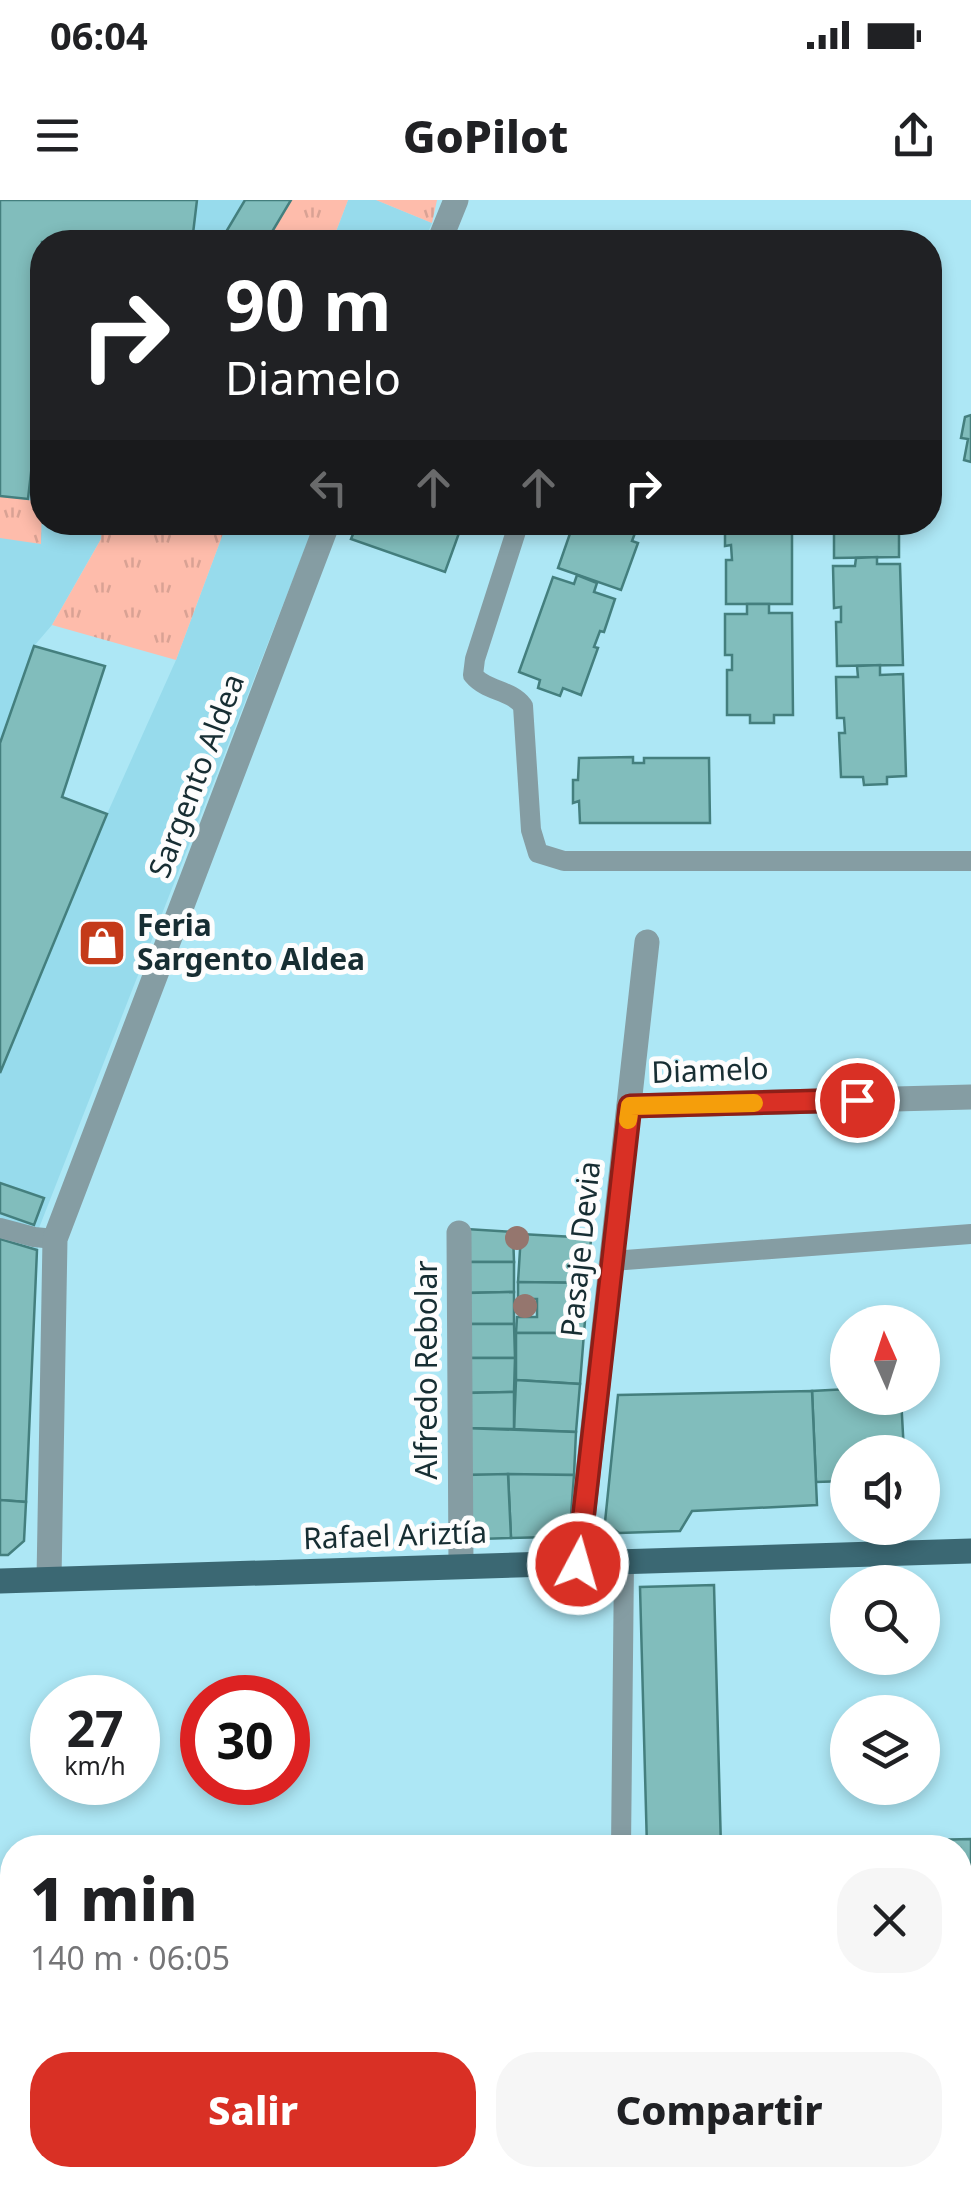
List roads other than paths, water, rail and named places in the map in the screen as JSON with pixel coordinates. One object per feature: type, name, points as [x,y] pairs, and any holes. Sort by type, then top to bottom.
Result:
[{"type":"main road","name":"Rafael Ariztía","points":[[0,1581],[971,1551]]},
{"type":"street","points":[[444,230],[456,200]]},
{"type":"street","name":"Sargento Aldea","points":[[49,1579],[55,1239],[323,535]]},
{"type":"street","name":"Pasaje Devia","points":[[578,1564],[647,942]]},
{"type":"street","name":"Diamelo","points":[[630,1106],[971,1097]]},
{"type":"street","name":"Alfredo Rebolar","points":[[458,1233],[461,1566]]},
{"type":"lane","points":[[515,535],[473,668],[477,681],[512,695],[523,706],[530,830],[538,853],[564,862],[971,860]]},
{"type":"lane","points":[[0,1228],[55,1239]]},
{"type":"lane","points":[[612,1261],[971,1234]]},
{"type":"lane","points":[[621,1835],[624,1562]]},
{"type":"place","name":"Feria Sargento Aldea","points":[[102,943]]}]
